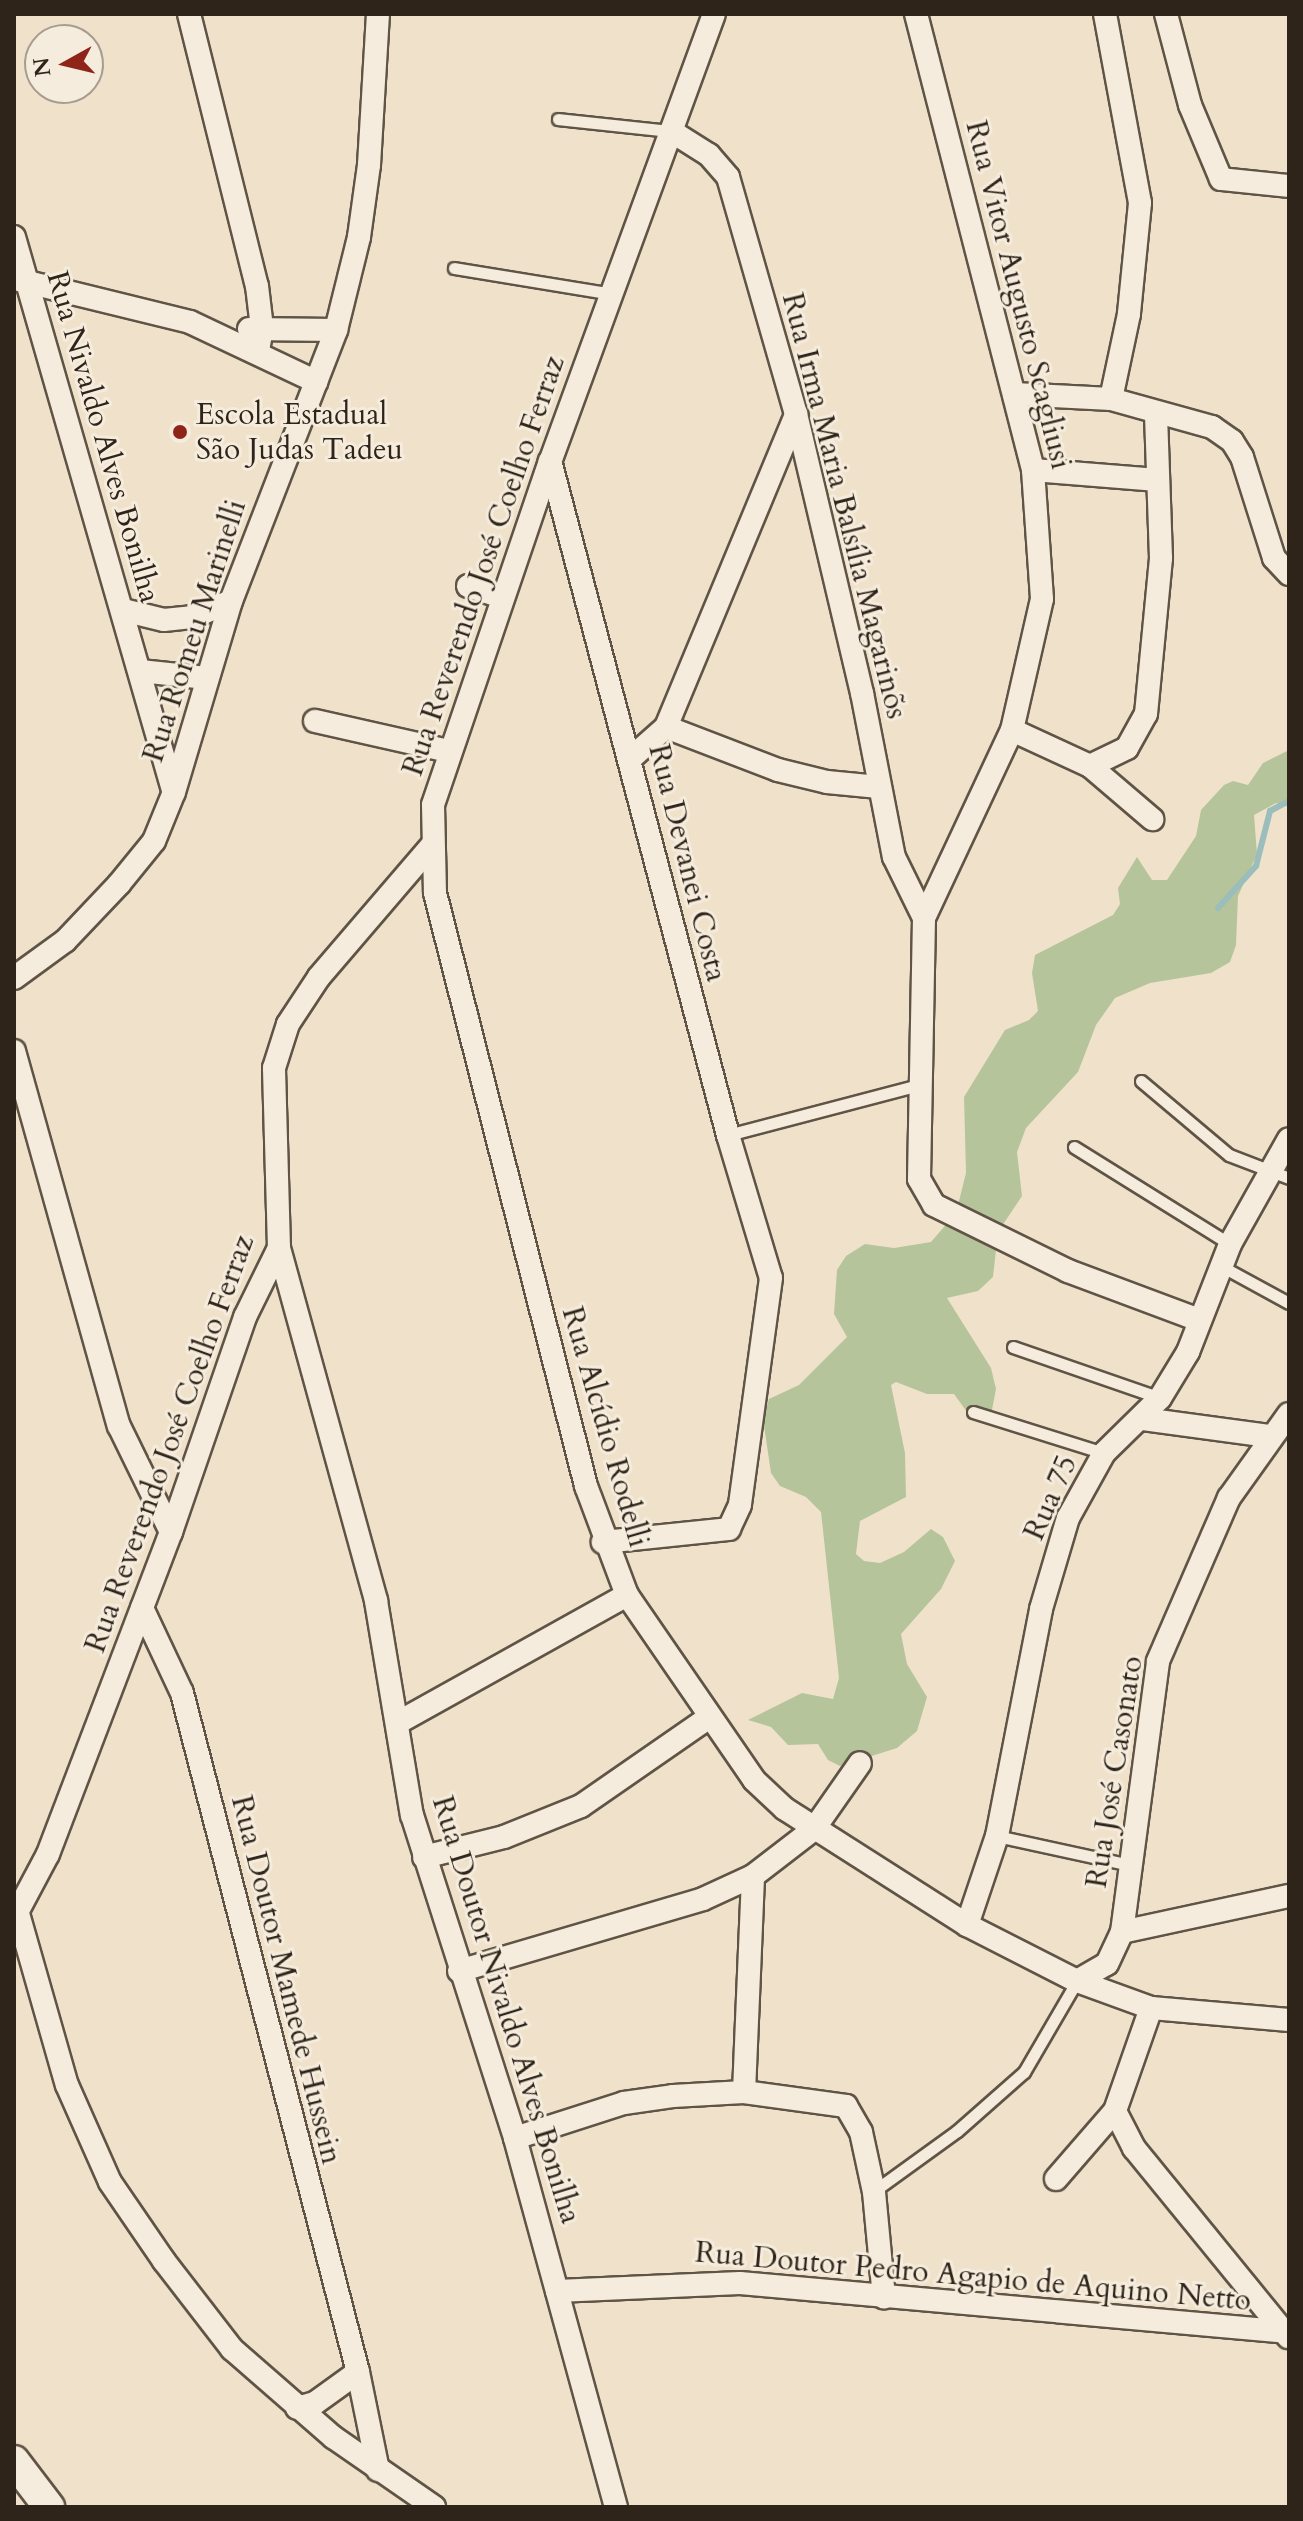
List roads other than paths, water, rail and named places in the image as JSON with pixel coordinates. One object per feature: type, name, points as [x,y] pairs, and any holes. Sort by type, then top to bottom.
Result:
[{"type":"main road","points":[[14,2461],[49,2507]]},
{"type":"street","points":[[189,14],[245,234],[262,328],[258,351]]},
{"type":"street","name":"Rua Romeu Marinelli","points":[[14,978],[65,941],[119,884],[154,841],[174,792],[231,601],[336,330],[359,237],[369,165],[378,14]]},
{"type":"street","name":"Rua Reverendo José Coelho Ferraz","points":[[16,1911],[48,1854],[171,1532],[245,1317],[279,1248],[274,1068],[288,1024],[319,977],[433,844],[433,805],[448,751],[550,461],[714,14]]},
{"type":"street","name":"Rua Vitor Augusto Scagliusi","points":[[916,14],[1033,470],[1042,599],[1012,730],[924,918],[916,1148],[919,1179],[931,1199],[1068,1271],[1199,1320]]},
{"type":"street","points":[[1105,14],[1140,203],[1129,314],[1111,399]]},
{"type":"street","points":[[1166,14],[1190,105],[1221,179],[1289,186]]},
{"type":"street","name":"Rua Irma Maria Balsília Magarinõs","points":[[671,131],[709,155],[728,177],[796,414],[862,693],[894,857],[924,918]]},
{"type":"street","name":"Rua Nivaldo Alves Bonilha","points":[[14,237],[20,280],[123,610],[174,792]]},
{"type":"street","points":[[20,280],[212,332],[258,351],[317,382]]},
{"type":"street","points":[[212,332],[262,328],[336,330]]},
{"type":"street","points":[[1014,394],[1111,399],[1156,414],[1212,427],[1232,441],[1250,473],[1274,558],[1289,574]]},
{"type":"street","points":[[630,759],[666,727],[796,414]]},
{"type":"street","points":[[1090,766],[1127,748],[1146,714],[1160,590],[1156,414]]},
{"type":"street","name":"Rua Devanei Costa","points":[[550,461],[728,1135],[771,1278],[740,1505],[729,1529],[603,1542]]},
{"type":"street","points":[[1033,470],[1158,480]]},
{"type":"street","points":[[468,586],[502,597]]},
{"type":"street","points":[[123,610],[164,620],[194,617],[231,601]]},
{"type":"street","points":[[140,671],[207,678]]},
{"type":"street","points":[[315,721],[448,751]]},
{"type":"street","points":[[666,727],[778,770],[879,787]]},
{"type":"street","points":[[1012,730],[1090,766],[1152,819]]},
{"type":"street","name":"Rua Alcídio Rodelli","points":[[433,844],[435,893],[603,1542],[627,1595],[708,1718],[754,1780],[814,1829],[967,1925],[1077,1981],[1151,2008],[1289,2020]]},
{"type":"street","points":[[14,1051],[119,1426],[171,1532]]},
{"type":"street","name":"Rua 75","points":[[967,1925],[997,1836],[1041,1609],[1068,1518],[1104,1453],[1143,1419],[1160,1398],[1188,1352],[1230,1244],[1281,1175],[1289,1139]]},
{"type":"street","name":"Rua Doutor Nivaldo Alves Bonilha","points":[[279,1248],[376,1601],[399,1722],[412,1815],[459,1971],[515,2138],[616,2507]]},
{"type":"street","name":"Rua José Casonato","points":[[1122,1932],[1158,1661],[1229,1498],[1269,1436],[1289,1414]]},
{"type":"street","points":[[1143,1419],[1269,1436]]},
{"type":"street","points":[[399,1722],[627,1595]]},
{"type":"street","name":"Rua Doutor Mamede Hussein","points":[[142,1608],[182,1693],[358,2372],[378,2470]]},
{"type":"street","points":[[424,1857],[504,1837],[581,1806],[708,1718]]},
{"type":"street","points":[[459,1971],[703,1899],[753,1876],[814,1829],[860,1763]]},
{"type":"street","points":[[744,2092],[753,1876]]},
{"type":"street","points":[[1077,1981],[1107,1964],[1122,1932],[1289,1896]]},
{"type":"street","points":[[16,1911],[67,2085],[110,2182],[232,2349],[333,2437],[434,2507]]},
{"type":"street","points":[[1056,2179],[1115,2111],[1151,2008]]},
{"type":"street","points":[[515,2138],[624,2103],[744,2092],[846,2106],[861,2132],[874,2192],[884,2298]]},
{"type":"street","points":[[1115,2111],[1162,2184],[1288,2334]]},
{"type":"street","name":"Rua Doutor Pedro Agapio de Aquino Netto","points":[[557,2291],[740,2283],[1288,2334]]},
{"type":"street","points":[[297,2408],[315,2403],[358,2372]]},
{"type":"street","points":[[333,2437],[367,2414]]},
{"type":"lane","points":[[558,119],[671,131]]},
{"type":"lane","points":[[454,268],[612,294]]},
{"type":"lane","points":[[1141,1081],[1229,1155],[1281,1175]]},
{"type":"lane","points":[[728,1135],[919,1085]]},
{"type":"lane","points":[[1074,1147],[1230,1244]]},
{"type":"lane","points":[[1221,1266],[1289,1303]]},
{"type":"lane","points":[[1013,1347],[1160,1398]]},
{"type":"lane","points":[[973,1412],[1104,1453]]},
{"type":"lane","points":[[997,1836],[1130,1865]]},
{"type":"lane","points":[[874,2192],[957,2131],[1024,2072],[1077,1981]]},
{"type":"waterway","points":[[1218,908],[1256,866],[1270,811],[1289,801]]},
{"type":"place","name":"Escola Estadual São Judas Tadeu","points":[[180,432]]}]
